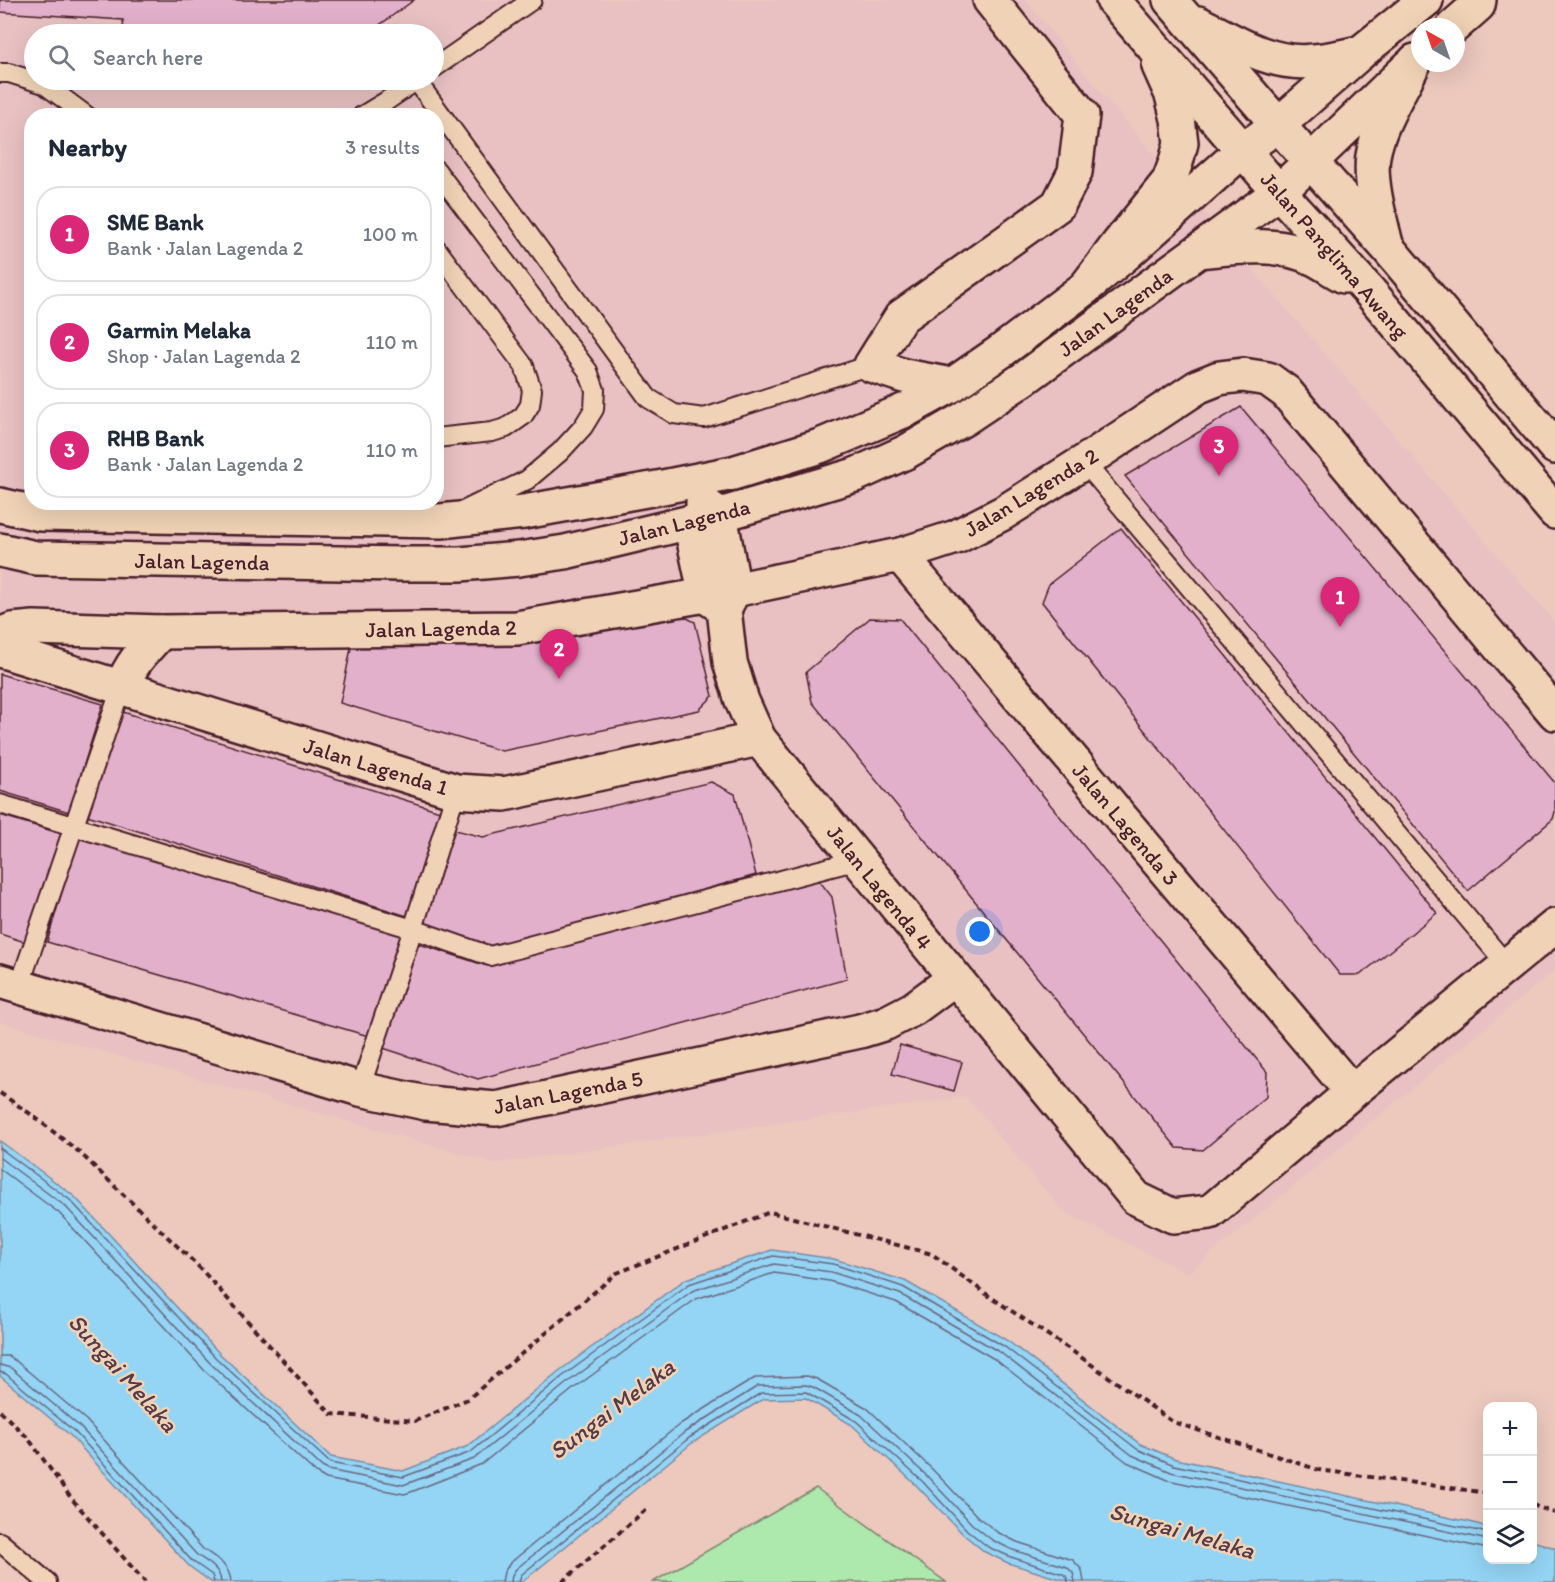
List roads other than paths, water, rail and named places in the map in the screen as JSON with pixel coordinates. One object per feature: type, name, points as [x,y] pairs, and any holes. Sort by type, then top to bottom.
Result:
[{"type":"street","points":[[952,385],[904,376],[871,365],[901,317],[1058,205],[1075,172],[1082,115],[990,0]]},
{"type":"street","name":"Jalan Panglima Awang","points":[[1113,0],[1368,291],[1555,512]]},
{"type":"street","name":"Jalan Lagenda","points":[[0,506],[40,514],[441,521],[524,512],[663,487],[733,472],[820,446],[908,409],[952,385],[1000,352],[1128,253],[1243,150],[1278,125],[1360,53],[1426,0]]},
{"type":"street","points":[[1463,18],[1478,5],[1479,0]]},
{"type":"street","points":[[1176,8],[1247,49],[1278,60],[1311,62],[1360,53]]},
{"type":"street","name":"Jalan Panglima Awang","points":[[1176,8],[1386,246],[1555,447]]},
{"type":"street","points":[[1085,288],[1169,181],[1181,143],[1172,95],[1149,43]]},
{"type":"street","name":"Jalan Lagenda","points":[[0,550],[36,558],[460,564],[519,559],[565,552],[855,475],[906,452],[965,418],[1025,378],[1279,192],[1411,65]]},
{"type":"street","points":[[1386,246],[1374,191],[1373,157],[1380,131],[1411,71]]},
{"type":"street","points":[[1199,251],[1239,247],[1279,248],[1314,258],[1368,291]]},
{"type":"street","name":"Jalan Lagenda 2","points":[[0,634],[12,630],[34,628],[161,632],[517,628],[721,598],[900,555],[956,537],[1003,513],[1199,386],[1219,378],[1244,375],[1268,379],[1286,392],[1555,713]]},
{"type":"street","points":[[663,487],[704,514],[718,485],[733,472]]},
{"type":"street","name":"Jalan Lagenda 4","points":[[704,514],[721,598],[730,662],[742,701],[759,739],[1137,1198],[1173,1216],[1210,1212],[1352,1092]]},
{"type":"street","name":"Jalan Lagenda 3","points":[[900,555],[1352,1092]]},
{"type":"street","points":[[121,688],[129,669],[161,632]]},
{"type":"street","name":"Jalan Lagenda 1","points":[[0,651],[456,791],[504,794],[759,739]]},
{"type":"street","points":[[1352,1092],[1555,926]]},
{"type":"street","name":"Jalan Lagenda 5","points":[[9,984],[360,1089],[426,1104],[496,1109],[860,1031],[886,1023],[913,1009],[955,978]]},
{"type":"lane","points":[[444,61],[532,0]]},
{"type":"lane","points":[[0,73],[24,78]]},
{"type":"lane","points":[[52,90],[76,108]]},
{"type":"lane","points":[[391,108],[407,90]]},
{"type":"lane","points":[[423,90],[436,108]]},
{"type":"lane","points":[[444,118],[648,398],[674,414],[704,418],[871,365]]},
{"type":"lane","points":[[441,521],[527,480],[560,452],[583,427],[594,409],[595,390],[588,371],[444,181]]},
{"type":"lane","points":[[444,259],[524,366],[532,390],[530,405],[523,416],[506,428],[492,432],[444,437]]},
{"type":"lane","points":[[1084,462],[1508,965]]},
{"type":"lane","points":[[9,984],[73,827],[121,688]]},
{"type":"lane","points":[[360,1089],[456,791]]},
{"type":"lane","points":[[0,804],[413,929],[490,956],[858,860]]},
{"type":"lane","points":[[0,1542],[47,1582]]},
{"type":"water","name":"Sungai Melaka","points":[[0,1141],[74,1196],[220,1354],[331,1457],[403,1471],[468,1446],[559,1371],[686,1279],[772,1250],[834,1259],[905,1281],[1008,1341],[1140,1444],[1176,1459],[1483,1526],[1483,1564],[1537,1564],[1537,1542],[1555,1548],[1555,1582],[1075,1582],[1053,1577],[1008,1563],[985,1552],[963,1534],[917,1486],[852,1425],[806,1398],[763,1399],[692,1443],[522,1582],[211,1582],[189,1566],[71,1436],[0,1376]]},
{"type":"place","name":"RHB Bank","points":[[1219,476]]},
{"type":"place","name":"SME Bank","points":[[1340,627]]},
{"type":"place","name":"Garmin Melaka","points":[[559,679]]}]
